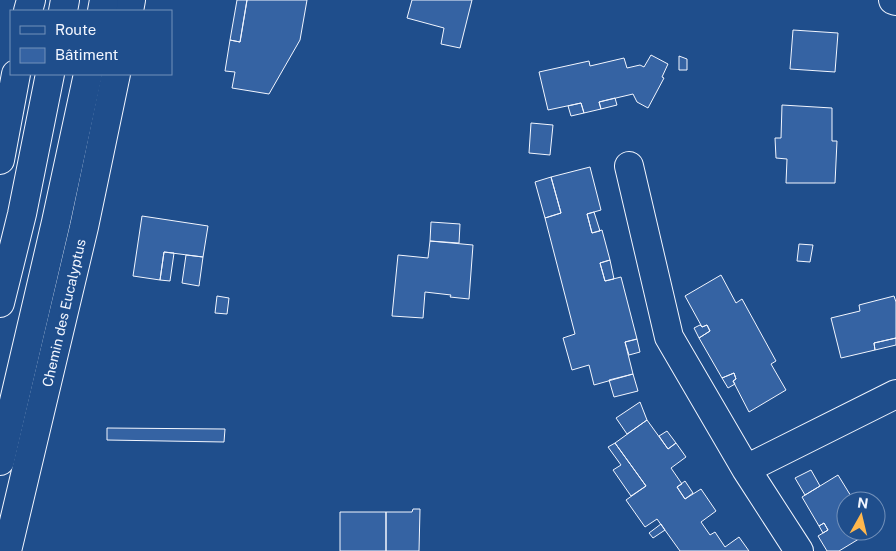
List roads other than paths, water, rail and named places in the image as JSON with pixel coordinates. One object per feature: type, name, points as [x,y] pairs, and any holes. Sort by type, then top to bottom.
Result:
[{"type":"street","points":[[0,160],[16,75]]},
{"type":"street","points":[[0,303],[22,214],[50,75]]},
{"type":"street","name":"Chemin des Eucalyptus","points":[[0,461],[56,222],[88,75]]},
{"type":"street","name":"Chemin des Eucalyptus","points":[[7,551],[84,227],[116,75]]},
{"type":"street","points":[[629,166],[669,337],[746,469],[799,551]]},
{"type":"street","points":[[746,469],[896,394]]}]
